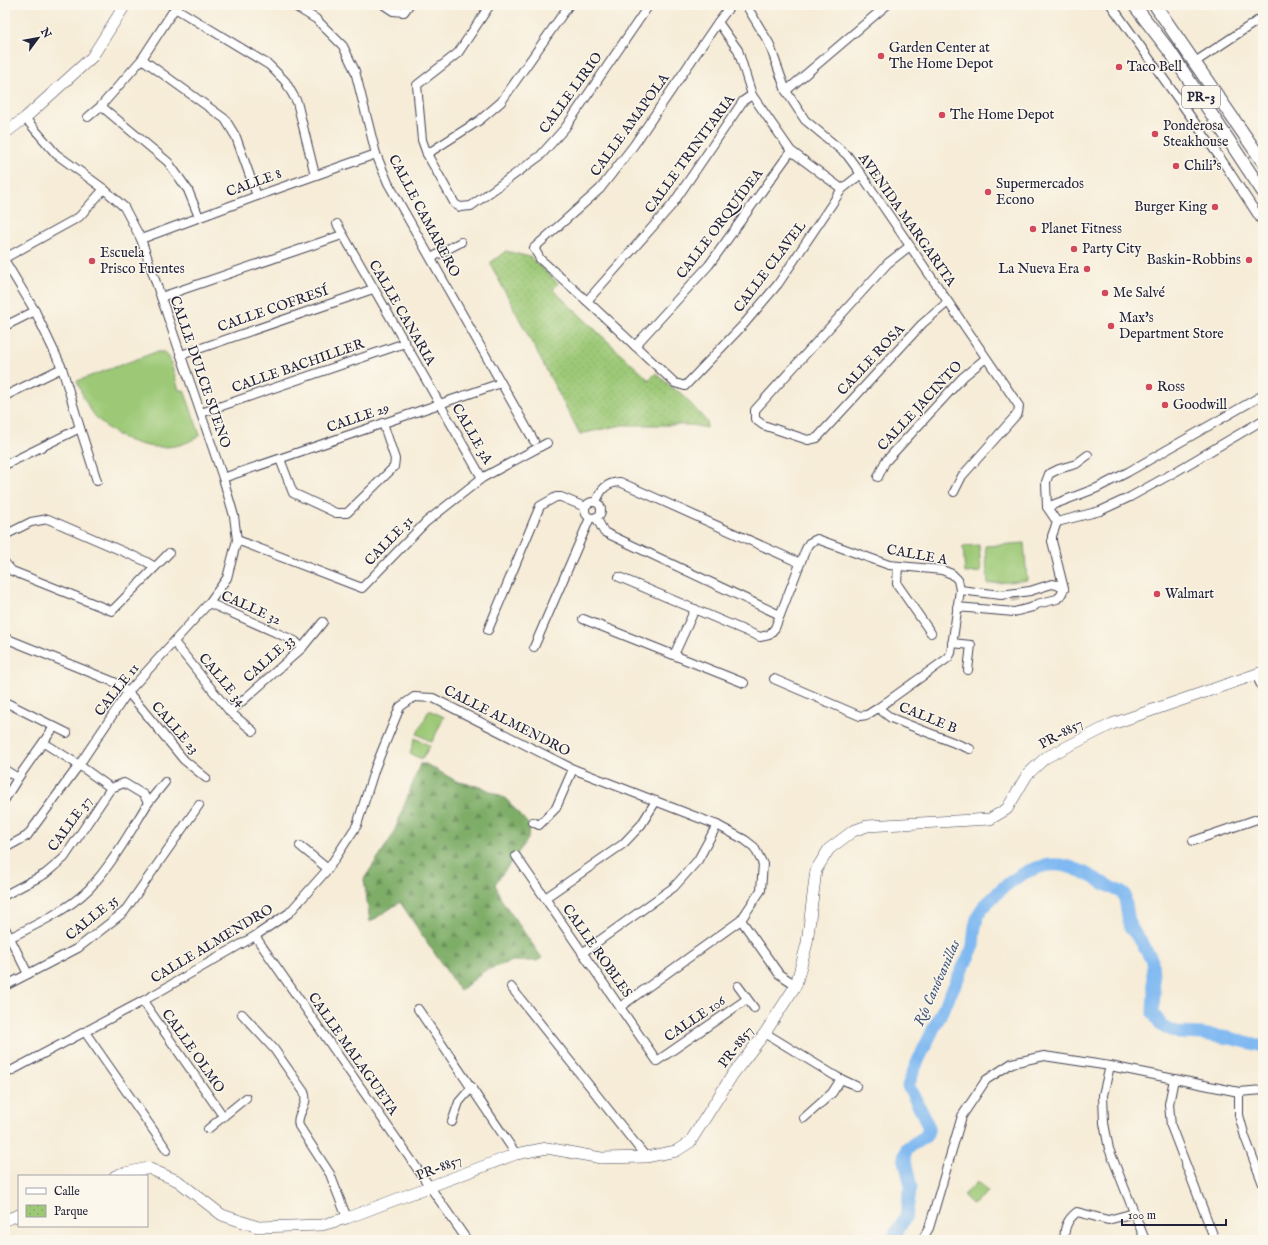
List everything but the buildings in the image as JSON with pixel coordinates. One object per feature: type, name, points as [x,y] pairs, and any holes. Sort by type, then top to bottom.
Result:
[{"type":"main road","name":"PR-3","points":[[1134,5],[1172,53],[1263,192]]},
{"type":"main road","name":"PR-3","points":[[1155,5],[1263,162]]},
{"type":"street","points":[[5,133],[24,118],[92,57],[125,5]]},
{"type":"street","name":"CALLE CAMARERO","points":[[293,5],[316,19],[343,46],[355,71],[376,154],[388,183],[534,441]]},
{"type":"street","points":[[384,5],[393,11],[404,12],[409,5]]},
{"type":"street","points":[[490,5],[458,53],[417,85],[422,140],[427,154],[480,120],[501,102],[569,5]]},
{"type":"street","name":"CALLE LIRIO","points":[[427,154],[455,204],[460,207],[471,206],[540,156],[565,128],[649,5]]},
{"type":"street","name":"CALLE AMAPOLA","points":[[587,301],[540,259],[534,248],[600,189],[634,145],[731,5]]},
{"type":"street","name":"AVENIDA MARGARITA","points":[[746,5],[769,44],[786,91],[805,120],[847,155],[1019,406],[1018,413],[962,476],[954,492]]},
{"type":"street","points":[[786,91],[887,5]]},
{"type":"street","points":[[1111,5],[1223,162],[1263,223]]},
{"type":"street","points":[[88,117],[101,106],[142,59],[176,7],[269,65],[285,81],[297,102],[315,175]]},
{"type":"street","points":[[1195,62],[1263,17]]},
{"type":"street","points":[[718,22],[738,50],[752,95],[791,151],[842,189]]},
{"type":"street","points":[[142,59],[225,119],[236,137],[257,196]]},
{"type":"street","name":"CALLE TRINITARIA","points":[[587,301],[672,206],[743,101],[752,95]]},
{"type":"street","points":[[101,106],[168,162],[188,190],[199,218]]},
{"type":"street","name":"CALLE DULCE SUENO","points":[[24,118],[56,154],[104,189],[124,208],[141,239],[223,478],[234,516],[237,540]]},
{"type":"street","name":"CALLE ORQUÍDEA","points":[[635,346],[708,265],[791,151]]},
{"type":"street","name":"CALLE 8","points":[[141,239],[376,154]]},
{"type":"street","name":"CALLE CLAVEL","points":[[635,346],[675,383],[685,386],[745,323],[778,284],[842,189],[861,174]]},
{"type":"street","points":[[97,482],[62,368],[35,311],[5,260],[79,217],[104,189]]},
{"type":"street","name":"CALLE CANARIA","points":[[337,224],[439,404]]},
{"type":"street","points":[[161,297],[342,234]]},
{"type":"street","points":[[431,258],[460,242]]},
{"type":"street","name":"CALLE ROSA","points":[[910,246],[888,263],[781,381],[755,410],[755,418],[762,425],[808,440],[817,438],[922,324],[948,302]]},
{"type":"street","name":"CALLE COFRESÍ","points":[[181,355],[373,288]]},
{"type":"street","points":[[587,301],[635,346]]},
{"type":"street","points":[[5,326],[35,311]]},
{"type":"street","name":"CALLE BACHILLER","points":[[200,413],[405,343]]},
{"type":"street","name":"CALLE JACINTO","points":[[878,477],[885,462],[963,377],[986,358]]},
{"type":"street","points":[[5,396],[62,368]]},
{"type":"street","name":"CALLE 29","points":[[223,478],[501,382]]},
{"type":"street","points":[[1047,507],[1097,488],[1128,472],[1263,395]]},
{"type":"street","name":"CALLE 3A","points":[[439,404],[482,478]]},
{"type":"street","points":[[1057,522],[1100,511],[1130,497],[1263,420]]},
{"type":"street","points":[[280,459],[293,493],[336,513],[347,513],[394,467],[396,459],[383,423]]},
{"type":"street","points":[[5,465],[80,428]]},
{"type":"street","name":"CALLE 31","points":[[237,540],[362,588],[426,522],[482,478],[547,443]]},
{"type":"street","points":[[1057,522],[1047,507],[1046,482],[1049,474],[1058,469],[1076,464],[1088,455]]},
{"type":"street","points":[[596,502],[607,485],[620,482],[800,563]]},
{"type":"street","points":[[488,630],[540,506],[556,497],[561,497],[585,507]]},
{"type":"street","points":[[596,502],[589,502],[585,507],[585,513],[593,517],[604,532],[780,615]]},
{"type":"street","points":[[534,647],[593,517],[599,515],[601,510],[596,502]]},
{"type":"street","points":[[5,535],[31,522],[48,519],[145,560],[155,567]]},
{"type":"street","points":[[957,607],[1008,610],[1014,612],[1033,608],[1037,604],[1056,599],[1061,595],[1064,589],[1052,541],[1052,536],[1057,522]]},
{"type":"street","name":"CALLE A","points":[[619,577],[760,637],[769,635],[774,628],[809,543],[817,539],[889,565],[942,570],[952,574],[958,580],[960,590]]},
{"type":"street","name":"CALLE 11","points":[[5,848],[27,836],[79,765],[128,692],[209,603],[227,578],[237,540]]},
{"type":"street","points":[[5,563],[12,571],[112,611],[169,553]]},
{"type":"street","points":[[898,566],[896,584],[931,633]]},
{"type":"street","points":[[1001,595],[1029,591],[1052,584],[1057,584],[1064,589]]},
{"type":"street","points":[[774,679],[860,716],[867,715],[948,658],[960,590],[1001,595],[1011,598]]},
{"type":"street","points":[[1021,596],[1026,595],[1029,591]]},
{"type":"street","name":"CALLE 32","points":[[209,603],[295,641],[302,648]]},
{"type":"street","points":[[674,655],[695,609]]},
{"type":"street","points":[[583,619],[744,683]]},
{"type":"street","name":"CALLE 33","points":[[230,712],[302,648],[323,622]]},
{"type":"street","name":"CALLE 23","points":[[5,638],[114,682],[128,692],[184,760],[206,778]]},
{"type":"street","name":"CALLE 34","points":[[174,642],[230,712],[253,731]]},
{"type":"street","points":[[952,642],[971,645],[968,670]]},
{"type":"street","points":[[1259,674],[1263,689]]},
{"type":"street","name":"PR-8857","points":[[118,1175],[148,1168],[178,1181],[222,1215],[258,1227],[322,1225],[347,1218],[516,1154],[547,1148],[601,1158],[646,1157],[676,1151],[690,1142],[733,1074],[765,1033],[796,985],[807,943],[816,870],[829,849],[853,831],[867,826],[990,819],[1007,809],[1027,775],[1046,758],[1112,724],[1259,674]]},
{"type":"street","name":"CALLE ALMENDRO","points":[[5,1074],[143,1001],[254,936],[289,913],[328,869],[357,826],[375,768],[400,707],[414,697],[433,698],[573,769],[717,825],[746,840],[754,847],[763,864],[761,890],[741,920],[620,1007]]},
{"type":"street","points":[[5,702],[67,733]]},
{"type":"street","name":"CALLE B","points":[[878,708],[891,718],[970,749]]},
{"type":"street","points":[[5,799],[54,727]]},
{"type":"street","points":[[44,743],[79,765],[111,788],[124,783],[144,795],[148,802]]},
{"type":"street","points":[[532,822],[539,825],[556,808],[573,769]]},
{"type":"street","points":[[5,770],[18,778]]},
{"type":"street","points":[[8,939],[67,907],[88,889],[110,864],[148,802],[165,782]]},
{"type":"street","name":"CALLE 37","points":[[5,895],[45,874],[64,858],[111,788]]},
{"type":"street","points":[[545,898],[623,844],[641,825],[656,801]]},
{"type":"street","name":"CALLE 35","points":[[5,986],[78,948],[124,912],[199,805]]},
{"type":"street","points":[[1193,841],[1263,817]]},
{"type":"street","points":[[582,953],[674,887],[698,860],[717,825]]},
{"type":"street","points":[[300,846],[328,869]]},
{"type":"street","name":"CALLE ROBLES","points":[[516,856],[657,1061]]},
{"type":"street","points":[[741,920],[779,974],[796,985]]},
{"type":"street","points":[[5,928],[8,939],[28,974]]},
{"type":"street","name":"CALLE MALAGUETA","points":[[254,936],[467,1240]]},
{"type":"street","points":[[738,986],[754,1008]]},
{"type":"street","points":[[511,987],[646,1157]]},
{"type":"street","name":"CALLE 106","points":[[657,1061],[747,999]]},
{"type":"street","name":"CALLE OLMO","points":[[143,1001],[223,1116]]},
{"type":"street","points":[[418,1009],[516,1154]]},
{"type":"street","points":[[242,1014],[274,1049],[304,1092],[306,1102],[297,1122],[330,1174],[347,1218]]},
{"type":"street","points":[[85,1032],[167,1150]]},
{"type":"street","points":[[765,1033],[841,1079],[856,1086]]},
{"type":"street","points":[[922,1240],[929,1228],[962,1116],[986,1080],[1012,1063],[1044,1056],[1110,1066],[1239,1092],[1263,1090]]},
{"type":"street","points":[[1110,1066],[1104,1095],[1104,1123],[1109,1149],[1145,1240]]},
{"type":"street","points":[[804,1118],[832,1093],[841,1079]]},
{"type":"street","points":[[1174,1079],[1169,1104],[1171,1126],[1215,1240]]},
{"type":"street","points":[[452,1122],[459,1102],[472,1087]]},
{"type":"street","points":[[1239,1092],[1240,1115],[1245,1137],[1263,1184]]},
{"type":"street","points":[[208,1129],[246,1098]]},
{"type":"street","points":[[1065,1240],[1064,1233],[1069,1218],[1077,1212],[1108,1220],[1134,1213]]},
{"type":"street","points":[[5,1220],[18,1215]]},
{"type":"green space","points":[[506,251],[530,257],[558,283],[553,290],[649,380],[656,373],[675,390],[681,393],[707,422],[707,428],[691,425],[622,425],[580,434],[490,263]]},
{"type":"green space","points":[[156,352],[164,352],[169,357],[179,390],[184,390],[200,435],[187,442],[173,446],[159,447],[144,445],[117,435],[105,426],[92,412],[84,399],[77,381]]},
{"type":"green space","points":[[1024,543],[1027,580],[988,584],[985,546]]},
{"type":"green space","points":[[979,545],[981,572],[965,573],[963,546]]},
{"type":"green space","points":[[429,710],[444,717],[432,742],[417,734]]},
{"type":"green space","points":[[415,738],[430,746],[422,759],[410,754]]},
{"type":"green space","points":[[420,764],[426,764],[456,781],[484,788],[506,799],[529,825],[528,839],[495,884],[501,899],[542,958],[537,961],[512,961],[484,971],[460,991],[400,902],[370,922],[364,879],[393,835]]},
{"type":"green space","points":[[978,1182],[988,1192],[973,1205],[963,1195]]},
{"type":"waterway","name":"Río Canóvanillas","points":[[892,1240],[906,1216],[911,1186],[904,1157],[907,1148],[926,1136],[929,1128],[908,1086],[916,1065],[973,947],[976,924],[985,904],[1003,887],[1030,870],[1050,865],[1069,867],[1085,873],[1124,893],[1130,927],[1141,941],[1152,961],[1154,992],[1153,1013],[1162,1026],[1179,1033],[1229,1038],[1263,1046]]},
{"type":"tunnel","points":[[1011,598],[1021,596]]},
{"type":"place","name":"Garden Center at The Home Depot","points":[[881,56]]},
{"type":"place","name":"Taco Bell","points":[[1119,67]]},
{"type":"place","name":"The Home Depot","points":[[942,115]]},
{"type":"place","name":"Ponderosa Steakhouse","points":[[1155,134]]},
{"type":"place","name":"Chili's","points":[[1176,166]]},
{"type":"place","name":"Supermercados Econo","points":[[988,192]]},
{"type":"place","name":"Burger King","points":[[1215,207]]},
{"type":"place","name":"Planet Fitness","points":[[1033,229]]},
{"type":"place","name":"Party City","points":[[1074,249]]},
{"type":"place","name":"Baskin-Robbins","points":[[1249,260]]},
{"type":"place","name":"Escuela Prisco Fuentes","points":[[92,261]]},
{"type":"place","name":"La Nueva Era","points":[[1087,269]]},
{"type":"place","name":"Me Salvé","points":[[1105,293]]},
{"type":"place","name":"Max's Department Store","points":[[1111,326]]},
{"type":"place","name":"Ross","points":[[1149,387]]},
{"type":"place","name":"Goodwill","points":[[1165,405]]},
{"type":"place","name":"Walmart","points":[[1157,594]]}]
